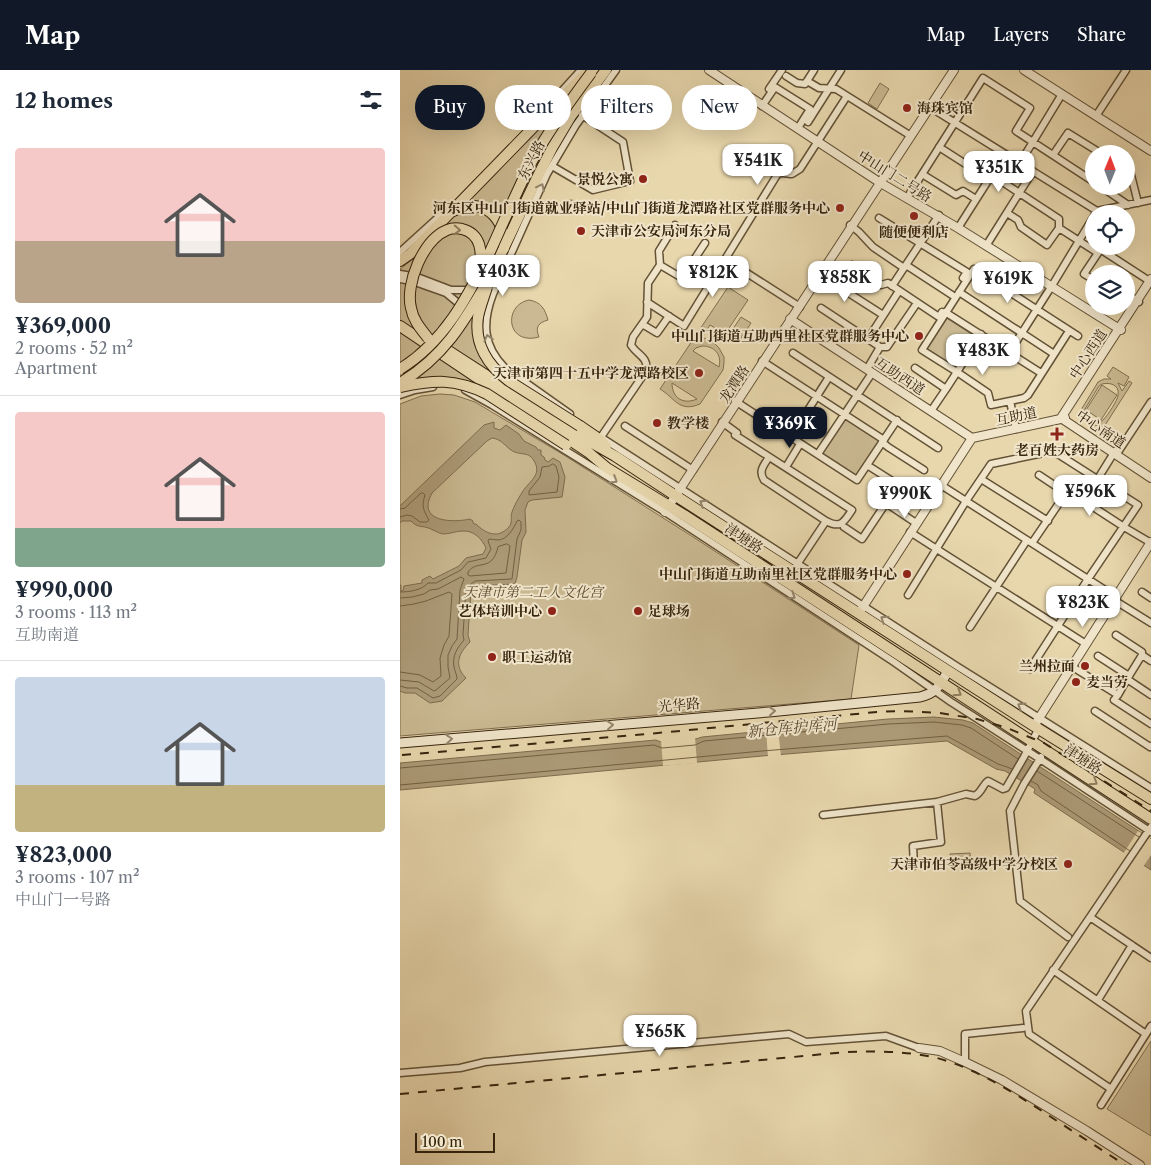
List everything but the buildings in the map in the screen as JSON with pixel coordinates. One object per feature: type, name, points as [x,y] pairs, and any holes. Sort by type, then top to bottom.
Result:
[{"type":"main road","name":"东兴路","points":[[400,385],[422,369],[443,348],[466,318],[490,279],[504,248],[506,236],[552,148],[571,116],[606,70]]},
{"type":"main road","name":"东兴路","points":[[400,369],[432,343],[460,309],[479,274],[533,159],[588,71]]},
{"type":"main road","points":[[400,261],[410,254],[588,71]]},
{"type":"main road","points":[[452,211],[468,206],[477,206],[485,209],[497,218],[506,236]]},
{"type":"main road","points":[[426,340],[412,314],[409,296],[410,284],[415,270],[429,245],[438,235],[449,229],[461,229],[470,232],[477,239],[481,248],[482,258],[479,274]]},
{"type":"main road","points":[[490,279],[480,311],[478,326],[480,344],[487,360],[499,374],[509,381],[600,438],[615,456]]},
{"type":"main road","name":"津塘路","points":[[400,318],[426,340],[588,452],[607,468],[1042,755],[1151,819]]},
{"type":"main road","name":"津塘路","points":[[400,326],[426,340],[585,439],[677,492],[861,610],[948,671],[1037,724],[1151,799]]},
{"type":"main road","points":[[400,332],[426,340]]},
{"type":"main road","points":[[400,385],[432,381],[458,384],[487,394],[566,445],[607,468]]},
{"type":"main road","points":[[938,686],[948,671]]},
{"type":"main road","name":"光华路","points":[[400,743],[886,701],[920,697],[929,694],[938,686]]},
{"type":"street","points":[[605,85],[616,70]]},
{"type":"street","name":"中山门二号路","points":[[708,70],[907,198],[958,227],[1121,329]]},
{"type":"street","name":"中山门二号路","points":[[713,70],[763,105]]},
{"type":"street","points":[[766,94],[784,73],[797,83],[804,84],[814,70]]},
{"type":"street","points":[[808,122],[841,70]]},
{"type":"street","name":"龙潭路","points":[[667,508],[953,70]]},
{"type":"street","points":[[1024,70],[1151,151]]},
{"type":"street","points":[[1096,116],[1126,70]]},
{"type":"street","points":[[400,252],[460,198],[553,101],[588,71]]},
{"type":"street","points":[[907,198],[983,78],[1030,108],[1016,131],[1085,176]]},
{"type":"street","points":[[807,80],[819,88],[836,88],[910,135]]},
{"type":"street","points":[[763,105],[775,87],[810,109],[798,127]]},
{"type":"street","points":[[1020,162],[1062,94]]},
{"type":"street","points":[[648,302],[684,326],[777,175],[779,173],[792,174],[797,172],[847,96]]},
{"type":"street","points":[[929,106],[1020,162],[1085,207]]},
{"type":"street","points":[[581,118],[552,166],[536,198],[493,294],[486,314],[485,328],[487,338],[499,363],[584,427]]},
{"type":"street","points":[[552,166],[593,190],[630,181],[623,142],[604,130]]},
{"type":"street","points":[[1053,155],[1068,133],[1087,145]]},
{"type":"street","points":[[939,148],[1019,193],[1059,219],[1059,228],[1047,245],[1021,227],[1018,220],[1006,212]]},
{"type":"street","points":[[958,227],[1005,154]]},
{"type":"street","points":[[986,245],[1033,171]]},
{"type":"street","points":[[922,174],[956,195],[964,191],[976,199]]},
{"type":"street","points":[[1135,191],[1138,203]]},
{"type":"street","points":[[1114,195],[1128,204]]},
{"type":"street","points":[[1125,205],[1151,200]]},
{"type":"street","points":[[892,286],[938,216]]},
{"type":"street","points":[[852,265],[881,285],[888,283],[939,317],[967,272],[879,218]]},
{"type":"street","points":[[676,225],[659,251],[660,264],[648,283],[647,316],[631,345],[646,361],[646,371],[600,438],[677,492]]},
{"type":"street","points":[[851,226],[860,232],[873,247],[952,295]]},
{"type":"street","points":[[1059,228],[1085,244]]},
{"type":"street","points":[[1010,352],[1085,230]]},
{"type":"street","points":[[682,278],[705,243]]},
{"type":"street","points":[[1110,255],[1151,281]]},
{"type":"street","points":[[725,259],[799,307]]},
{"type":"street","points":[[660,264],[682,278],[692,276],[709,286]]},
{"type":"street","points":[[1069,330],[1026,397],[991,405],[988,393],[922,350],[974,269],[1037,310],[1069,330],[1078,336]]},
{"type":"street","points":[[400,274],[417,277],[451,290],[476,290],[493,294]]},
{"type":"street","points":[[820,274],[883,315]]},
{"type":"street","points":[[400,279],[446,293],[465,308],[486,314]]},
{"type":"street","name":"中心西道","points":[[1064,418],[1151,281]]},
{"type":"street","points":[[868,339],[899,291]]},
{"type":"street","points":[[959,292],[1054,354]]},
{"type":"street","points":[[821,308],[880,347],[885,348],[889,346],[917,303]]},
{"type":"street","points":[[946,312],[1041,373]]},
{"type":"street","points":[[642,324],[657,333],[669,316]]},
{"type":"street","name":"互助西道","points":[[791,319],[972,438]]},
{"type":"street","points":[[931,411],[981,334]]},
{"type":"street","points":[[818,454],[857,395],[880,347]]},
{"type":"street","points":[[793,353],[938,448]]},
{"type":"street","points":[[763,361],[845,414],[883,441],[888,448],[924,470]]},
{"type":"street","points":[[915,368],[946,389]]},
{"type":"street","points":[[400,376],[415,390]]},
{"type":"street","points":[[791,437],[829,377]]},
{"type":"street","points":[[400,395],[429,387],[446,386],[471,392],[667,508]]},
{"type":"street","points":[[1010,401],[1016,429]]},
{"type":"street","points":[[736,402],[857,480],[896,420]]},
{"type":"street","points":[[1084,501],[1151,402]]},
{"type":"street","name":"互助道","points":[[972,438],[1064,418]]},
{"type":"street","name":"中心南道","points":[[1064,418],[1151,478]]},
{"type":"street","points":[[722,422],[737,432],[735,435],[852,510],[844,523],[833,524],[826,521],[764,480],[761,475],[762,468],[769,457]]},
{"type":"street","points":[[625,426],[692,469]]},
{"type":"street","points":[[972,438],[916,522],[861,610],[958,667],[1037,724],[1151,788]]},
{"type":"street","points":[[786,467],[800,444]]},
{"type":"street","points":[[908,595],[991,464],[1054,451],[1138,505],[1030,669]]},
{"type":"street","name":"中心南道","points":[[1116,453],[1151,474]]},
{"type":"street","points":[[867,465],[911,494],[914,490],[931,500]]},
{"type":"street","points":[[823,815],[937,802],[966,794],[974,796],[980,792],[988,781],[1003,789],[1006,788],[1024,757],[1037,724],[1071,666],[1151,543],[1039,475]]},
{"type":"street","points":[[981,479],[1048,521]]},
{"type":"street","points":[[941,485],[1088,579],[1151,623]]},
{"type":"street","points":[[970,627],[996,587],[1048,521],[1066,493]]},
{"type":"street","points":[[844,527],[862,539],[886,503],[916,522]]},
{"type":"street","points":[[795,567],[826,521]]},
{"type":"street","points":[[910,532],[1086,644]]},
{"type":"street","points":[[1142,592],[1151,598]]},
{"type":"street","points":[[1116,635],[1142,652],[1142,656],[1151,661]]},
{"type":"street","points":[[1098,656],[1151,695]]},
{"type":"street","points":[[1142,656],[1114,700],[1151,724]]},
{"type":"street","points":[[1071,666],[1118,695]]},
{"type":"street","points":[[1095,711],[1151,746]]},
{"type":"street","points":[[1068,937],[1020,902],[1010,811],[1042,755],[1149,832],[1026,1011],[1029,1034],[1111,1089]]},
{"type":"street","points":[[914,866],[913,846],[941,842],[937,802]]},
{"type":"street","points":[[1090,917],[1151,958]]},
{"type":"street","points":[[1098,1000],[1132,945]]},
{"type":"street","points":[[1053,970],[1146,1034]]},
{"type":"street","points":[[1101,1105],[1151,1026]]},
{"type":"street","points":[[965,1062],[965,1034],[1023,1028]]},
{"type":"street","points":[[400,1073],[460,1068],[485,1062],[789,1034],[806,1042],[886,1036],[919,1048],[940,1051],[1002,1080],[1140,1165]]},
{"type":"green space","points":[[880,83],[889,89],[877,109],[868,103]]},
{"type":"green space","points":[[536,130],[559,130],[543,154],[489,278],[481,329],[504,403],[467,381],[433,377],[400,380],[400,269],[413,259],[432,236],[489,181]]},
{"type":"green space","points":[[568,200],[574,200],[578,207],[574,214],[568,214],[564,210],[564,204]]},
{"type":"green space","points":[[728,287],[748,300],[725,334],[710,325],[702,337],[719,348],[724,357],[724,363],[723,370],[700,404],[687,407],[682,406],[660,389]],"holes":[[[702,346],[714,349],[718,355],[719,367],[693,351]],[[672,383],[697,399],[692,401],[679,399],[674,393]]]},
{"type":"green space","points":[[529,300],[537,302],[542,307],[548,320],[538,326],[539,337],[528,338],[520,336],[514,331],[512,324],[512,316],[515,309],[521,303]]},
{"type":"green space","points":[[741,317],[751,323],[738,343],[728,336]]},
{"type":"green space","points":[[945,317],[976,337],[956,368],[924,347]]},
{"type":"green space","points":[[1113,367],[1129,377],[1124,386],[1118,383],[1122,391],[1129,381],[1132,383],[1102,430],[1099,428],[1101,425],[1092,426],[1087,423],[1083,419],[1081,410],[1098,382],[1104,379],[1111,379],[1107,376]],"holes":[[[1105,383],[1116,387],[1118,397],[1104,419],[1097,423],[1089,419],[1085,409],[1099,386]]]},
{"type":"green space","points":[[1102,385],[1117,395],[1101,420],[1086,410]]},
{"type":"green space","name":"天津市第二工人文化宫","points":[[454,395],[475,402],[564,455],[859,645],[851,699],[400,736],[400,404],[421,396]]},
{"type":"green space","points":[[846,417],[881,440],[857,477],[822,454]]},
{"type":"green space","points":[[970,853],[971,865],[951,867],[950,854]]},
{"type":"green space","points":[[1151,1041],[1151,1136],[1107,1109]]},
{"type":"water","points":[[494,422],[494,428],[500,430],[506,425],[519,434],[524,441],[541,450],[541,455],[545,460],[548,462],[553,458],[560,462],[565,477],[562,497],[528,502],[525,510],[526,532],[522,540],[515,584],[475,586],[471,590],[468,635],[470,642],[463,650],[459,659],[460,668],[466,678],[442,701],[430,703],[415,693],[400,691],[400,585],[401,591],[403,591],[404,586],[422,583],[422,580],[430,576],[433,579],[459,566],[466,558],[483,554],[486,548],[480,538],[470,532],[460,531],[443,534],[417,526],[411,521],[402,521],[400,523],[400,506],[484,425]],"holes":[[[492,438],[511,450],[531,457],[537,469],[535,476],[515,504],[509,527],[501,533],[492,534],[474,524],[470,519],[454,521],[432,515],[428,503],[432,493],[487,441]]]},
{"type":"water","points":[[934,717],[973,723],[1151,839],[1151,870],[1034,793],[1035,789],[947,741],[762,756],[400,790],[400,763],[656,740],[666,743],[679,742],[702,737],[888,719]]},
{"type":"pier","points":[[778,729],[781,756],[768,757],[766,730]]},
{"type":"pier","points":[[695,737],[697,763],[663,766],[661,740]]},
{"type":"pier","points":[[1138,831],[1151,839],[1151,855],[1143,867],[1123,854]]},
{"type":"railway","points":[[402,755],[877,712],[940,713],[977,719],[1007,728],[1044,743],[1151,811]]},
{"type":"railway","points":[[400,1094],[846,1052],[903,1053],[937,1058],[980,1074],[1125,1165]]},
{"type":"place","name":"海珠宾馆","points":[[907,108]]},
{"type":"place","name":"景悦公寓","points":[[643,179]]},
{"type":"place","name":"河东区中山门街道就业驿站/中山门街道龙潭路社区党群服务中心","points":[[840,208]]},
{"type":"place","name":"随便便利店","points":[[914,216]]},
{"type":"place","name":"天津市公安局河东分局","points":[[581,231]]},
{"type":"place","name":"中山门街道互助西里社区党群服务中心","points":[[919,336]]},
{"type":"place","name":"天津市第四十五中学龙潭路校区","points":[[699,373]]},
{"type":"place","name":"教学楼","points":[[657,423]]},
{"type":"place","name":"老百姓大药房","points":[[1057,434]]},
{"type":"place","name":"中山门街道互助南里社区党群服务中心","points":[[907,574]]},
{"type":"place","name":"艺体培训中心","points":[[552,611]]},
{"type":"place","name":"足球场","points":[[638,611]]},
{"type":"place","name":"职工运动馆","points":[[492,657]]},
{"type":"place","name":"兰州拉面","points":[[1085,666]]},
{"type":"place","name":"麦当劳","points":[[1076,682]]},
{"type":"place","name":"天津市伯苓高级中学分校区","points":[[1068,864]]},
{"type":"water label","name":"新仓库护库河","points":[[792,728]]}]
